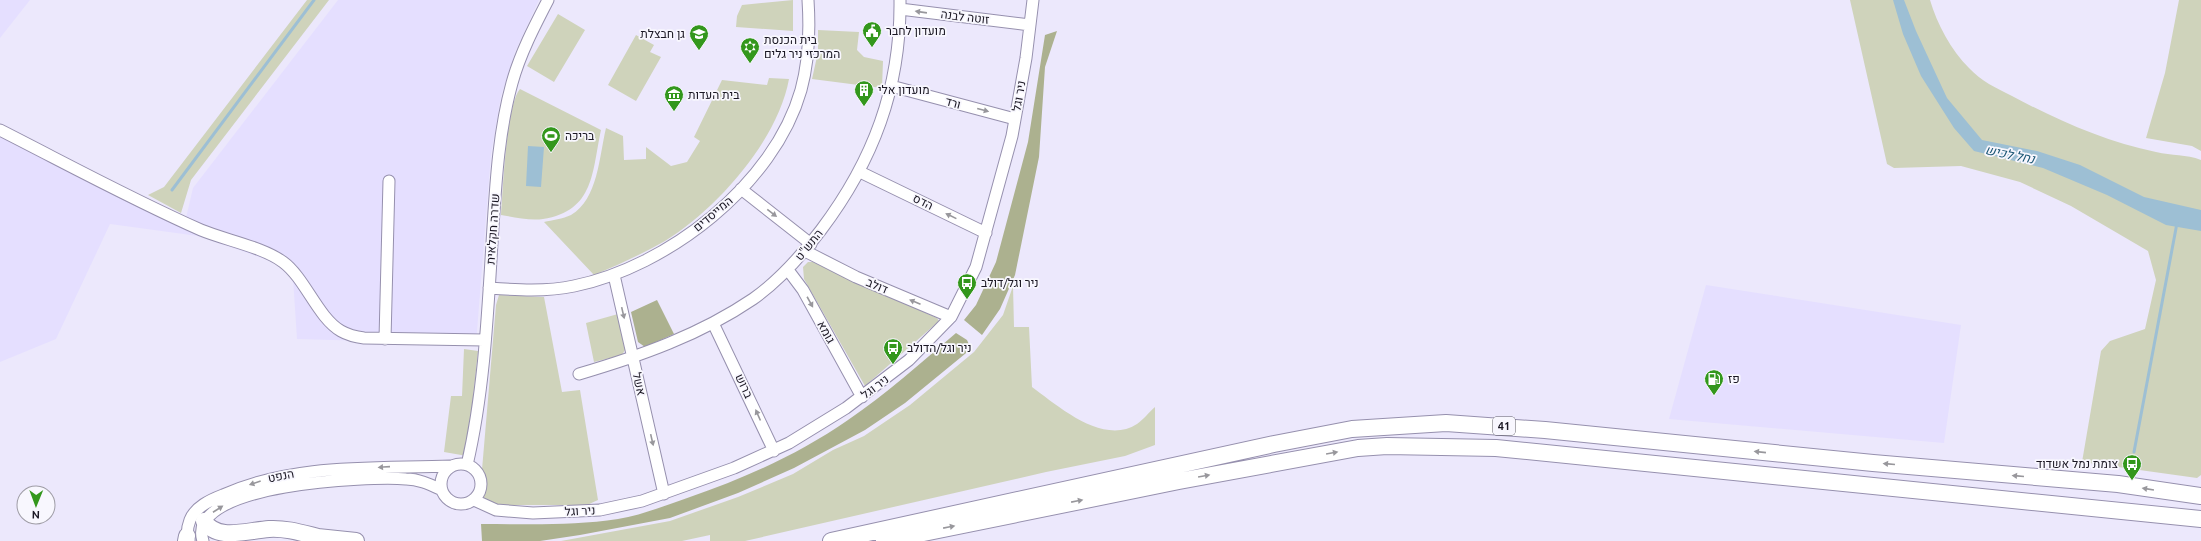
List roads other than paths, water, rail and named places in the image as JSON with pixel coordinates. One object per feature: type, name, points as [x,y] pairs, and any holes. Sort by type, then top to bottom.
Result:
[{"type":"highway","name":"41","points":[[831,541],[1274,444],[1352,429],[1446,423],[1545,430],[1873,463],[2118,484],[2196,495]]},
{"type":"highway","name":"41","points":[[884,541],[1180,481],[1358,448],[1387,446],[1496,448],[2201,519]]},
{"type":"highway","points":[[2174,516],[2201,526]]},
{"type":"highway","points":[[204,521],[208,532],[212,536],[226,540],[268,529],[294,531],[356,541]]},
{"type":"highway","points":[[267,541],[296,536],[318,536]]},
{"type":"street","name":"שדרה חקלאית","points":[[467,465],[475,427],[489,288],[496,186],[508,101],[518,63],[548,0]]},
{"type":"street","name":"המייסדים","points":[[489,288],[526,290],[571,287],[614,275],[664,250],[689,234],[714,214],[741,189],[778,141],[801,92],[806,67],[809,39],[808,0]]},
{"type":"street","name":"ניר וגל","points":[[474,500],[504,512],[573,512],[600,510],[631,505],[734,468],[774,451],[810,432],[862,397],[909,360],[931,340],[951,317],[972,279],[1007,158],[1015,119],[1033,0]]},
{"type":"street","name":"זוטה לבנה","points":[[900,5],[1030,25]]},
{"type":"street","name":"התש\"ט","points":[[579,374],[654,351],[713,323],[752,300],[788,270],[808,247],[845,197],[860,172],[876,138],[891,86],[900,5]]},
{"type":"street","name":"ורד","points":[[891,86],[1015,119]]},
{"type":"street","points":[[0,130],[185,222],[219,237],[273,256],[283,262],[292,271],[330,322],[340,331],[364,338],[484,340]]},
{"type":"street","name":"הדס","points":[[860,172],[986,233]]},
{"type":"street","points":[[385,339],[389,181]]},
{"type":"street","name":"דולב","points":[[741,189],[808,247],[856,277],[951,317]]},
{"type":"street","name":"גומא","points":[[788,270],[803,290],[862,397]]},
{"type":"street","name":"אשל","points":[[614,275],[664,494]]},
{"type":"street","name":"ברוש","points":[[713,323],[774,451]]},
{"type":"street","points":[[467,465],[473,468],[480,478],[480,490],[474,500],[468,504],[454,504],[448,501],[440,489],[442,476],[451,466],[467,465]]},
{"type":"street","points":[[406,479],[407,466]]},
{"type":"street","name":"הנפט","points":[[187,539],[191,519],[205,503],[231,491],[263,480],[303,472],[407,466],[451,466]]},
{"type":"street","name":"הנפט","points":[[204,521],[220,507],[237,499],[274,489],[317,482],[374,478],[406,479],[417,480],[440,489]]},
{"type":"street","points":[[203,541],[201,532],[204,521]]},
{"type":"water","name":"נחל לכיש","points":[[1893,0],[1904,0],[1916,31],[1947,98],[1982,140],[2037,151],[2080,165],[2144,197],[2201,210],[2201,231],[2166,225],[2107,195],[2043,168],[1974,151],[1954,128],[1921,76],[1903,34]]},
{"type":"water","points":[[528,146],[544,147],[541,187],[526,186]]},
{"type":"waterway","points":[[172,190],[314,0]]},
{"type":"waterway","points":[[2134,452],[2177,223]]},
{"type":"place","name":"מועדון לחבר","points":[[872,48]]},
{"type":"place","name":"גן חבצלת","points":[[699,51]]},
{"type":"place","name":"בית הכנסת המרכזי ניר גלים","points":[[750,64]]},
{"type":"place","name":"מועדון אלי","points":[[864,107]]},
{"type":"place","name":"בית העדות","points":[[674,112]]},
{"type":"place","name":"בריכה","points":[[551,153]]},
{"type":"place","name":"ניר וגל/דולב","points":[[967,300]]},
{"type":"place","name":"ניר וגל/הדולב","points":[[893,365]]},
{"type":"place","name":"פז","points":[[1714,396]]},
{"type":"place","name":"צומת נמל אשדוד","points":[[2132,481]]}]
